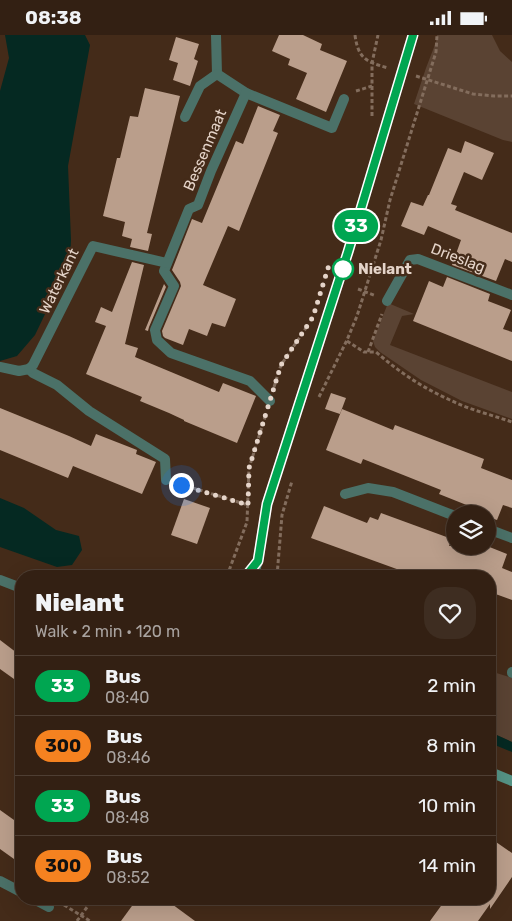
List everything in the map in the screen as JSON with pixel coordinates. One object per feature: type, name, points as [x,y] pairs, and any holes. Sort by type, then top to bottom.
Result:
[{"type":"street","points":[[216,35],[217,74],[246,93],[332,128],[344,99]]},
{"type":"street","points":[[255,570],[267,504],[348,252],[413,35]]},
{"type":"street","name":"Bessenmaat","points":[[185,117],[200,86],[217,74]]},
{"type":"street","name":"Bessenmaat","points":[[167,263],[189,209],[198,205],[246,93]]},
{"type":"street","name":"Waterkant","points":[[28,369],[33,365],[93,246],[167,263]]},
{"type":"street","name":"Drieslag","points":[[387,301],[410,260],[418,259],[512,295]]},
{"type":"street","points":[[167,263],[164,271],[174,286],[155,330],[157,340],[171,353],[250,381],[270,401]]},
{"type":"street","points":[[0,367],[19,371],[28,369],[57,385],[89,411],[165,459],[166,480]]},
{"type":"street","points":[[345,495],[368,488],[394,492],[446,512]]},
{"type":"street","points":[[496,532],[512,538]]},
{"type":"street","points":[[258,561],[259,570]]},
{"type":"street","points":[[0,580],[15,586]]},
{"type":"street","points":[[496,774],[512,781]]},
{"type":"street","points":[[0,881],[15,889]]},
{"type":"street","points":[[45,905],[49,907]]},
{"type":"lane","points":[[251,570],[258,561]]},
{"type":"path","points":[[355,35],[356,45],[363,58],[372,63],[474,94],[512,96]]},
{"type":"path","points":[[371,125],[373,108],[372,63],[378,35]]},
{"type":"path","points":[[317,399],[347,340],[365,292],[381,240],[390,200],[436,52],[437,35]]},
{"type":"path","points":[[358,289],[387,301],[368,352]]},
{"type":"path","points":[[229,570],[247,522],[249,468],[281,365],[313,317]]},
{"type":"path","points":[[347,340],[364,352],[376,352],[393,367],[421,386],[452,401],[512,422]]},
{"type":"path","points":[[277,570],[282,515],[292,479]]},
{"type":"path","points":[[166,480],[248,505]]},
{"type":"path","points":[[49,907],[53,905]]},
{"type":"path","points":[[65,905],[90,921]]},
{"type":"path","points":[[77,921],[88,905]]},
{"type":"shaded area","points":[[437,35],[492,35],[500,51],[512,62],[512,142],[414,104]]},
{"type":"shaded area","points":[[388,303],[414,314],[402,316],[390,345],[512,392],[512,419],[462,401],[421,380],[380,352],[375,347],[373,341]]},
{"type":"shaded area","points":[[496,673],[512,678],[512,742],[496,735]]},
{"type":"water","points":[[5,35],[85,35],[90,45],[68,166],[70,262],[35,335],[17,356],[0,361],[0,91],[9,58]]},
{"type":"water","points":[[0,498],[24,508],[56,530],[79,536],[82,550],[72,565],[57,567],[0,547]]},
{"type":"water","points":[[496,735],[512,742],[512,752],[496,745]]},
{"type":"building","points":[[279,35],[303,35],[322,44],[320,50],[347,61],[326,112],[296,99],[307,73],[288,65],[290,59],[272,51]]},
{"type":"building","points":[[176,37],[199,44],[194,59],[198,61],[190,86],[173,80],[178,63],[169,60]]},
{"type":"building","points":[[145,88],[180,96],[147,233],[152,234],[148,251],[130,247],[132,239],[122,236],[125,222],[103,216],[117,158],[120,158],[130,116],[138,117]]},
{"type":"building","points":[[258,106],[280,115],[273,131],[278,133],[239,231],[228,226],[203,285],[236,299],[225,327],[212,323],[207,336],[189,329],[183,345],[165,338],[162,331],[181,286],[172,270],[192,219],[202,223],[236,141],[243,144]]},
{"type":"building","points":[[465,141],[494,153],[482,180],[464,172],[451,204],[457,206],[455,210],[512,233],[512,262],[505,259],[496,281],[452,265],[461,240],[428,226],[424,235],[401,226],[411,202],[423,206],[448,148],[461,153]]},
{"type":"building","points":[[132,262],[144,265],[125,344],[138,348],[135,357],[219,392],[223,383],[256,396],[237,443],[140,401],[142,397],[86,374],[106,326],[95,322],[101,307],[112,312]]},
{"type":"building","points":[[447,277],[490,294],[488,301],[511,310],[503,329],[512,332],[512,361],[413,321],[429,281],[443,287]]},
{"type":"building","points":[[164,284],[166,287],[148,331],[145,330]]},
{"type":"building","points":[[331,393],[346,398],[340,414],[325,409]]},
{"type":"building","points":[[0,408],[91,446],[96,434],[137,450],[136,454],[156,462],[142,494],[73,466],[68,478],[0,450]]},
{"type":"building","points":[[342,409],[393,430],[395,425],[484,459],[481,468],[512,480],[512,508],[503,505],[497,520],[496,505],[466,505],[439,494],[441,490],[363,459],[361,464],[326,450]]},
{"type":"building","points":[[184,499],[210,508],[197,544],[171,535]]},
{"type":"building","points":[[324,506],[367,523],[370,517],[378,520],[381,513],[446,537],[446,555],[496,555],[496,550],[507,554],[502,568],[512,572],[512,600],[496,594],[496,570],[399,570],[311,538]]},
{"type":"building","points":[[0,640],[15,651],[15,680],[0,669]]},
{"type":"building","points":[[0,810],[15,821],[15,860],[0,849]]},
{"type":"building","points":[[496,842],[512,853],[512,877],[496,900]]},
{"type":"building","points":[[133,905],[173,905],[195,921],[121,921]]},
{"type":"building","points":[[442,905],[489,905],[478,921],[430,921]]},
{"type":"bus line","name":"33","points":[[251,570],[258,561],[267,504],[348,252],[413,35]]},
{"type":"place","name":"Nielant","points":[[343,269]]},
{"type":"route","points":[[181,485],[248,505],[249,468],[281,365],[313,317],[329,265],[343,269]]}]
